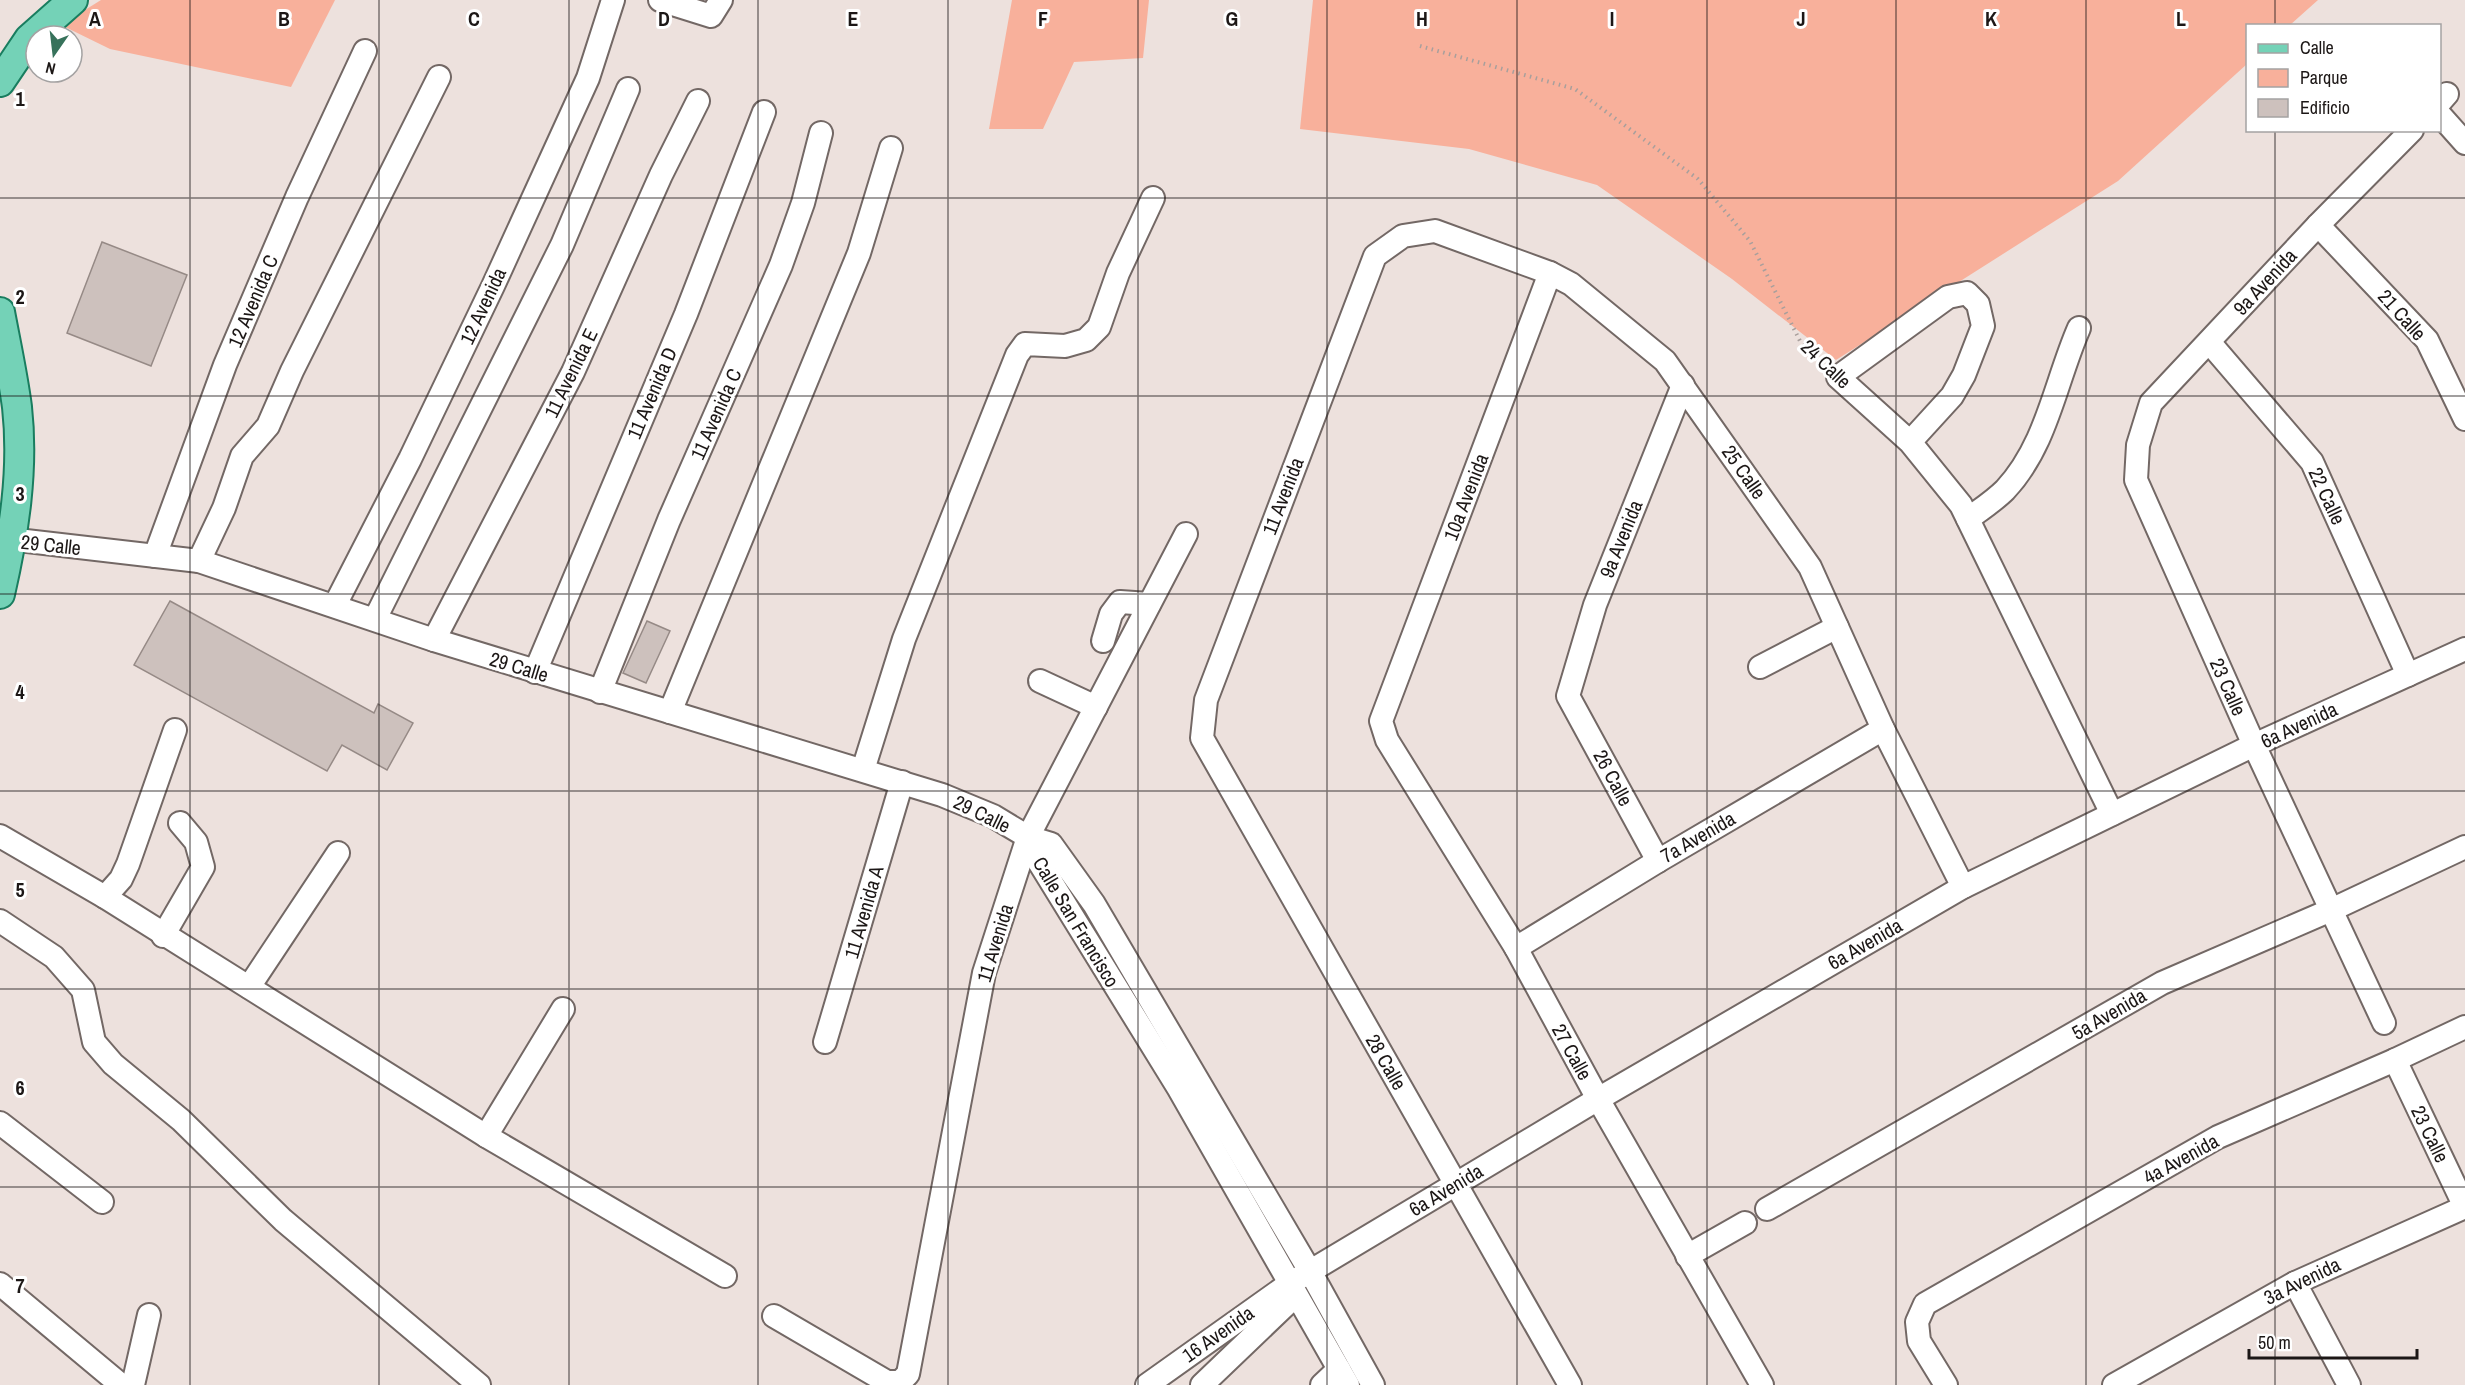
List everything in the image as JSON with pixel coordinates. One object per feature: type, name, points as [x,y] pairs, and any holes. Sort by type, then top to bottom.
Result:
[{"type":"main road","points":[[0,82],[29,39],[73,0]]},
{"type":"main road","points":[[0,312],[17,409],[18,480],[6,539],[0,594]]},
{"type":"street","name":"12 Avenida","points":[[335,605],[410,459],[493,286],[588,78],[614,0]]},
{"type":"street","points":[[660,0],[711,16],[721,0]]},
{"type":"street","name":"12 Avenida C","points":[[155,556],[225,365],[297,197],[365,51]]},
{"type":"street","points":[[199,561],[224,508],[242,456],[268,426],[292,371],[440,77]]},
{"type":"street","points":[[375,619],[562,245],[628,88]]},
{"type":"street","name":"11 Avenida E","points":[[434,640],[573,372],[661,175],[698,101]]},
{"type":"street","name":"11 Avenida D","points":[[535,672],[686,314],[764,112]]},
{"type":"street","points":[[2441,117],[2465,143]]},
{"type":"street","name":"9a Avenida","points":[[2138,445],[2151,403],[2318,225],[2410,132]]},
{"type":"street","name":"11 Avenida C","points":[[600,692],[669,520],[781,265],[803,203],[821,133]]},
{"type":"street","points":[[670,712],[859,253],[891,148]]},
{"type":"street","points":[[863,770],[904,639],[1017,356],[1025,344],[1065,346],[1086,340],[1099,327],[1118,273],[1153,198]]},
{"type":"street","name":"21 Calle","points":[[2318,225],[2427,340],[2465,419]]},
{"type":"street","name":"25 Calle","points":[[1375,256],[1403,236],[1435,231],[1550,273],[1571,284],[1665,362],[1810,567],[1883,729],[1963,886]]},
{"type":"street","name":"11 Avenida","points":[[1202,738],[1206,700],[1375,256]]},
{"type":"street","name":"10a Avenida","points":[[1381,721],[1550,273]]},
{"type":"street","points":[[1838,377],[1948,297],[1967,293],[1978,304],[1983,326],[1952,396],[1910,442]]},
{"type":"street","points":[[1968,519],[2004,492],[2034,448],[2050,413],[2058,383],[2079,328]]},
{"type":"street","name":"22 Calle","points":[[2209,342],[2312,462],[2408,675]]},
{"type":"street","name":"24 Calle","points":[[1838,377],[1910,442],[1962,505],[2112,814]]},
{"type":"street","name":"9a Avenida","points":[[1569,696],[1595,605],[1683,385]]},
{"type":"street","name":"23 Calle","points":[[2138,445],[2136,480],[2254,745],[2384,1023]]},
{"type":"street","name":"11 Avenida","points":[[774,1316],[888,1382],[900,1382],[908,1374],[984,973],[1028,837],[1186,534]]},
{"type":"street","name":"29 Calle","points":[[6,539],[199,561],[535,672],[902,782],[993,816],[1028,837]]},
{"type":"street","points":[[1103,641],[1111,614],[1120,602],[1149,604]]},
{"type":"street","points":[[1760,667],[1837,627]]},
{"type":"street","name":"6a Avenida","points":[[1292,1290],[1311,1273],[1455,1185],[1963,886],[2254,745],[2465,649]]},
{"type":"street","points":[[1040,681],[1096,706]]},
{"type":"street","name":"26 Calle","points":[[1569,696],[1658,861]]},
{"type":"street","name":"27 Calle","points":[[1381,721],[1387,740],[1516,948],[1598,1099],[1762,1385]]},
{"type":"street","name":"7a Avenida","points":[[1516,948],[1658,861],[1883,729]]},
{"type":"street","points":[[105,897],[121,879],[128,864],[175,730]]},
{"type":"street","name":"28 Calle","points":[[1202,738],[1570,1385]]},
{"type":"street","name":"11 Avenida A","points":[[825,1042],[902,782]]},
{"type":"street","points":[[163,936],[203,867],[196,842],[180,823]]},
{"type":"street","points":[[0,836],[105,897],[163,936],[249,987],[486,1136],[725,1276]]},
{"type":"street","name":"Calle San Francisco","points":[[1028,837],[1051,844],[1094,904],[1311,1273],[1374,1385]]},
{"type":"street","name":"Calle San Francisco","points":[[1028,837],[1034,854],[1179,1089],[1343,1377]]},
{"type":"street","name":"5a Avenida","points":[[1767,1209],[2162,983],[2331,910],[2465,847]]},
{"type":"street","points":[[249,987],[338,853]]},
{"type":"street","points":[[0,921],[54,957],[83,990],[94,1042],[113,1064],[182,1120],[284,1220],[479,1385]]},
{"type":"street","points":[[486,1136],[562,1009]]},
{"type":"street","name":"4a Avenida","points":[[1946,1385],[1919,1341],[1917,1322],[1925,1304],[2218,1137],[2465,1027]]},
{"type":"street","name":"23 Calle","points":[[2395,1060],[2465,1207]]},
{"type":"street","points":[[0,1123],[102,1202]]},
{"type":"street","name":"3a Avenida","points":[[2114,1385],[2138,1379],[2295,1282],[2465,1207]]},
{"type":"street","points":[[1687,1256],[1745,1223]]},
{"type":"street","points":[[2295,1282],[2349,1385]]},
{"type":"street","points":[[0,1284],[122,1385]]},
{"type":"street","points":[[1202,1385],[1292,1290]]},
{"type":"street","name":"16 Avenida","points":[[1147,1385],[1292,1290]]},
{"type":"street","points":[[133,1385],[149,1315]]},
{"type":"street","points":[[1322,1385],[1343,1377]]},
{"type":"path","name":"24 Calle","points":[[1420,46],[1575,89],[1698,179],[1750,241],[1800,341],[1838,377]]},
{"type":"green space","points":[[101,0],[335,0],[291,87],[110,49],[84,36],[84,24],[63,24]]},
{"type":"green space","points":[[1012,0],[1149,0],[1143,58],[1074,62],[1043,129],[989,129]]},
{"type":"green space","points":[[1313,0],[2318,0],[2291,24],[2246,24],[2246,65],[2118,181],[1836,360],[1732,279],[1597,185],[1469,149],[1300,129]]},
{"type":"building","points":[[102,242],[187,275],[151,366],[67,333]]},
{"type":"building","points":[[170,601],[374,713],[378,704],[413,723],[387,770],[342,745],[327,771],[134,665]]},
{"type":"building","points":[[647,621],[670,631],[646,683],[623,673]]}]
